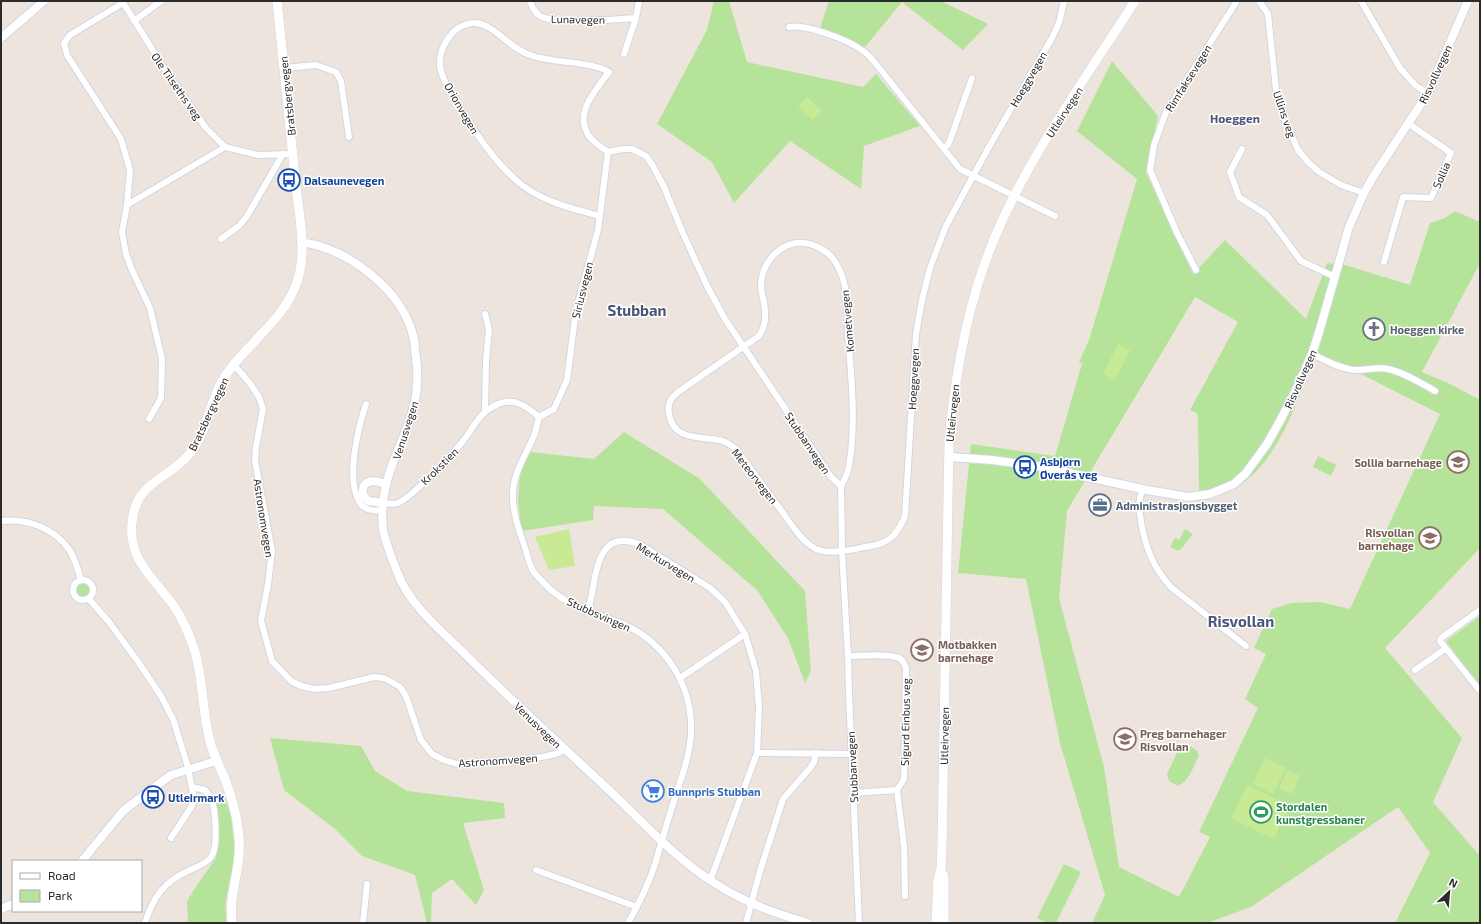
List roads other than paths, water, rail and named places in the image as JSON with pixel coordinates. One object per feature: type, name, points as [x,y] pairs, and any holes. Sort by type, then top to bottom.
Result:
[{"type":"main road","name":"Bratsbergvegen","points":[[232,923],[231,906],[240,854],[239,836],[230,796],[216,761],[210,739],[198,666],[191,642],[175,609],[141,564],[134,544],[132,523],[136,505],[143,492],[154,481],[182,462],[193,449],[202,433],[218,389],[234,365],[273,320],[291,296],[301,269],[301,242],[277,1]]},
{"type":"main road","name":"Utleirvegen","points":[[936,923],[938,879],[941,869],[949,457],[954,394],[965,332],[987,259],[1014,195],[1040,149],[1136,1]]},
{"type":"main road","name":"Utleirvegen","points":[[941,869],[944,879],[944,923]]},
{"type":"street","points":[[1,38],[44,1]]},
{"type":"street","points":[[134,21],[161,1]]},
{"type":"street","name":"Lunavegen","points":[[530,1],[533,9],[540,16],[558,20],[636,18]]},
{"type":"street","points":[[624,54],[636,18],[639,1]]},
{"type":"street","name":"Hoeggvegen","points":[[842,551],[883,544],[893,537],[905,516],[914,354],[920,306],[930,268],[946,226],[973,175],[1052,38],[1059,23],[1064,1]]},
{"type":"street","name":"Rimfaksevegen","points":[[1196,270],[1177,233],[1150,170],[1154,145],[1166,112],[1237,1]]},
{"type":"street","name":"Ullins veg","points":[[1259,1],[1268,14],[1276,90],[1286,123],[1298,150],[1319,172],[1341,185],[1364,193]]},
{"type":"street","points":[[1361,1],[1400,68],[1416,86],[1428,93]]},
{"type":"street","name":"Risvollvegen","points":[[949,457],[992,460],[1037,466],[1143,489],[1189,497],[1210,494],[1234,484],[1246,474],[1267,444],[1292,399],[1312,354],[1349,227],[1364,193],[1428,93],[1468,1]]},
{"type":"street","points":[[122,2],[70,35],[64,43],[67,55],[121,139],[130,170],[127,205],[122,232],[126,254],[150,308],[162,359],[161,398],[149,419]]},
{"type":"street","name":"Ole Tilseths veg","points":[[122,2],[169,76],[206,128],[225,147]]},
{"type":"street","name":"Orionvegen","points":[[600,216],[547,200],[522,185],[500,164],[477,135],[447,84],[442,72],[440,61],[442,52],[452,34],[460,26],[476,23],[495,31],[510,45],[521,52],[546,60],[600,67],[609,72],[586,106],[583,116],[584,126],[589,137],[608,152]]},
{"type":"street","points":[[789,27],[795,26],[810,28],[863,51],[876,64],[960,169],[1054,216]]},
{"type":"street","points":[[284,68],[316,65],[336,72],[342,81],[349,137]]},
{"type":"street","points":[[944,149],[950,142],[972,78]]},
{"type":"street","name":"Sollia","points":[[1384,262],[1402,196],[1431,198],[1451,153],[1408,124]]},
{"type":"street","points":[[127,205],[225,147],[258,155],[293,154]]},
{"type":"street","name":"Stubbanvegen","points":[[608,152],[632,149],[646,156],[653,166],[664,186],[682,231],[724,319],[831,477],[840,486],[859,923]]},
{"type":"street","points":[[1242,149],[1230,172],[1238,197],[1267,215],[1301,261],[1335,277]]},
{"type":"street","name":"Siriusvegen","points":[[539,418],[554,409],[568,380],[576,310],[598,230],[608,152]]},
{"type":"street","points":[[221,239],[239,226],[247,216],[283,154]]},
{"type":"street","name":"Venusvegen","points":[[301,242],[327,248],[355,262],[382,284],[402,310],[414,338],[418,377],[416,400],[409,424],[386,484],[383,507],[383,528],[399,576],[408,594],[437,627],[564,750],[689,865],[710,881],[731,894],[752,904],[808,923]]},
{"type":"street","name":"Kometvegen","points":[[743,347],[759,336],[764,329],[766,308],[761,288],[762,274],[769,260],[776,252],[786,246],[796,243],[818,247],[828,254],[837,264],[845,289],[853,394],[853,431],[850,461],[846,477],[840,486]]},
{"type":"street","points":[[485,314],[488,329],[485,412]]},
{"type":"street","name":"Meteorvegen","points":[[743,347],[674,396],[669,404],[670,419],[676,428],[688,436],[717,440],[730,444],[805,541],[818,550],[842,551]]},
{"type":"street","points":[[1312,354],[1340,366],[1355,370],[1382,368],[1390,369],[1413,379],[1435,392]]},
{"type":"street","name":"Astronomvegen","points":[[234,365],[249,382],[259,398],[262,409],[255,461],[272,551],[261,622],[272,661],[282,673],[291,681],[301,686],[315,689],[329,688],[374,677],[388,680],[400,687],[406,696],[421,740],[432,754],[457,764],[542,757],[556,754],[564,750]]},
{"type":"street","name":"Krokstien","points":[[366,404],[357,434],[353,478],[361,504],[370,510],[397,503],[404,499],[426,480],[459,447],[485,412],[498,404],[512,401],[528,408],[539,418]]},
{"type":"street","name":"Stubbsvingen","points":[[539,418],[534,437],[518,468],[513,491],[514,506],[519,530],[533,571],[549,589],[571,604],[624,624],[647,638],[667,657],[680,678],[687,696],[690,711],[691,735],[684,768],[661,840],[659,851],[644,892],[628,923]]},
{"type":"street","points":[[383,507],[368,501],[363,496],[363,490],[364,486],[369,482],[386,484]]},
{"type":"street","points":[[1143,489],[1139,506],[1143,534],[1154,566],[1172,588],[1246,646]]},
{"type":"street","points":[[1,522],[28,522],[38,525],[51,532],[62,541],[70,551],[81,580]]},
{"type":"street","name":"Merkurvegen","points":[[588,611],[596,569],[602,554],[611,544],[617,541],[628,541],[641,545],[714,591],[730,609],[745,634],[756,671],[759,692],[759,722],[756,753],[710,881]]},
{"type":"street","points":[[81,580],[87,581],[92,585],[92,594],[89,599],[81,601],[74,596],[72,590],[74,584],[81,580]]},
{"type":"street","points":[[89,599],[109,622],[161,696],[173,719],[188,764],[194,798],[192,806],[171,838]]},
{"type":"street","points":[[1480,610],[1441,638],[1440,641],[1480,691]]},
{"type":"street","points":[[680,678],[745,634]]},
{"type":"street","points":[[1416,670],[1445,649]]},
{"type":"street","name":"Sigurd Einbus veg","points":[[848,656],[891,656],[903,661],[906,668],[904,779],[897,790],[904,846],[906,896]]},
{"type":"street","points":[[756,753],[851,754]]},
{"type":"street","points":[[746,923],[760,871],[783,799],[810,768],[814,762],[816,753]]},
{"type":"street","points":[[83,860],[123,811],[171,775],[216,761]]},
{"type":"street","points":[[145,923],[157,896],[164,886],[174,877],[202,865],[212,856],[215,849],[216,836],[211,799],[205,790],[192,787]]},
{"type":"street","points":[[853,793],[897,790]]},
{"type":"street","points":[[536,870],[637,907]]},
{"type":"street","points":[[363,923],[367,884]]},
{"type":"street","points":[[1,909],[12,904]]},
{"type":"place","name":"Dalsaunevegen","points":[[289,180]]},
{"type":"place","name":"Hoeggen kirke","points":[[1374,329]]},
{"type":"place","name":"Sollia barnehage","points":[[1458,462]]},
{"type":"place","name":"Asbjørn Øverås veg","points":[[1025,467]]},
{"type":"place","name":"Administrasjonsbygget","points":[[1100,505]]},
{"type":"place","name":"Risvollan barnehage","points":[[1430,538]]},
{"type":"place","name":"Motbakken barnehage","points":[[922,650]]},
{"type":"place","name":"Preg barnehager Risvollan","points":[[1125,739]]},
{"type":"place","name":"Bunnpris Stubban","points":[[653,791]]},
{"type":"place","name":"Utleirmark","points":[[153,797]]},
{"type":"place","name":"Stordalen kunstgressbaner","points":[[1261,812]]},
{"type":"district","name":"Hoeggen","points":[[1235,118]]},
{"type":"district","name":"Stubban","points":[[637,310]]},
{"type":"district","name":"Risvollan","points":[[1241,621]]}]
